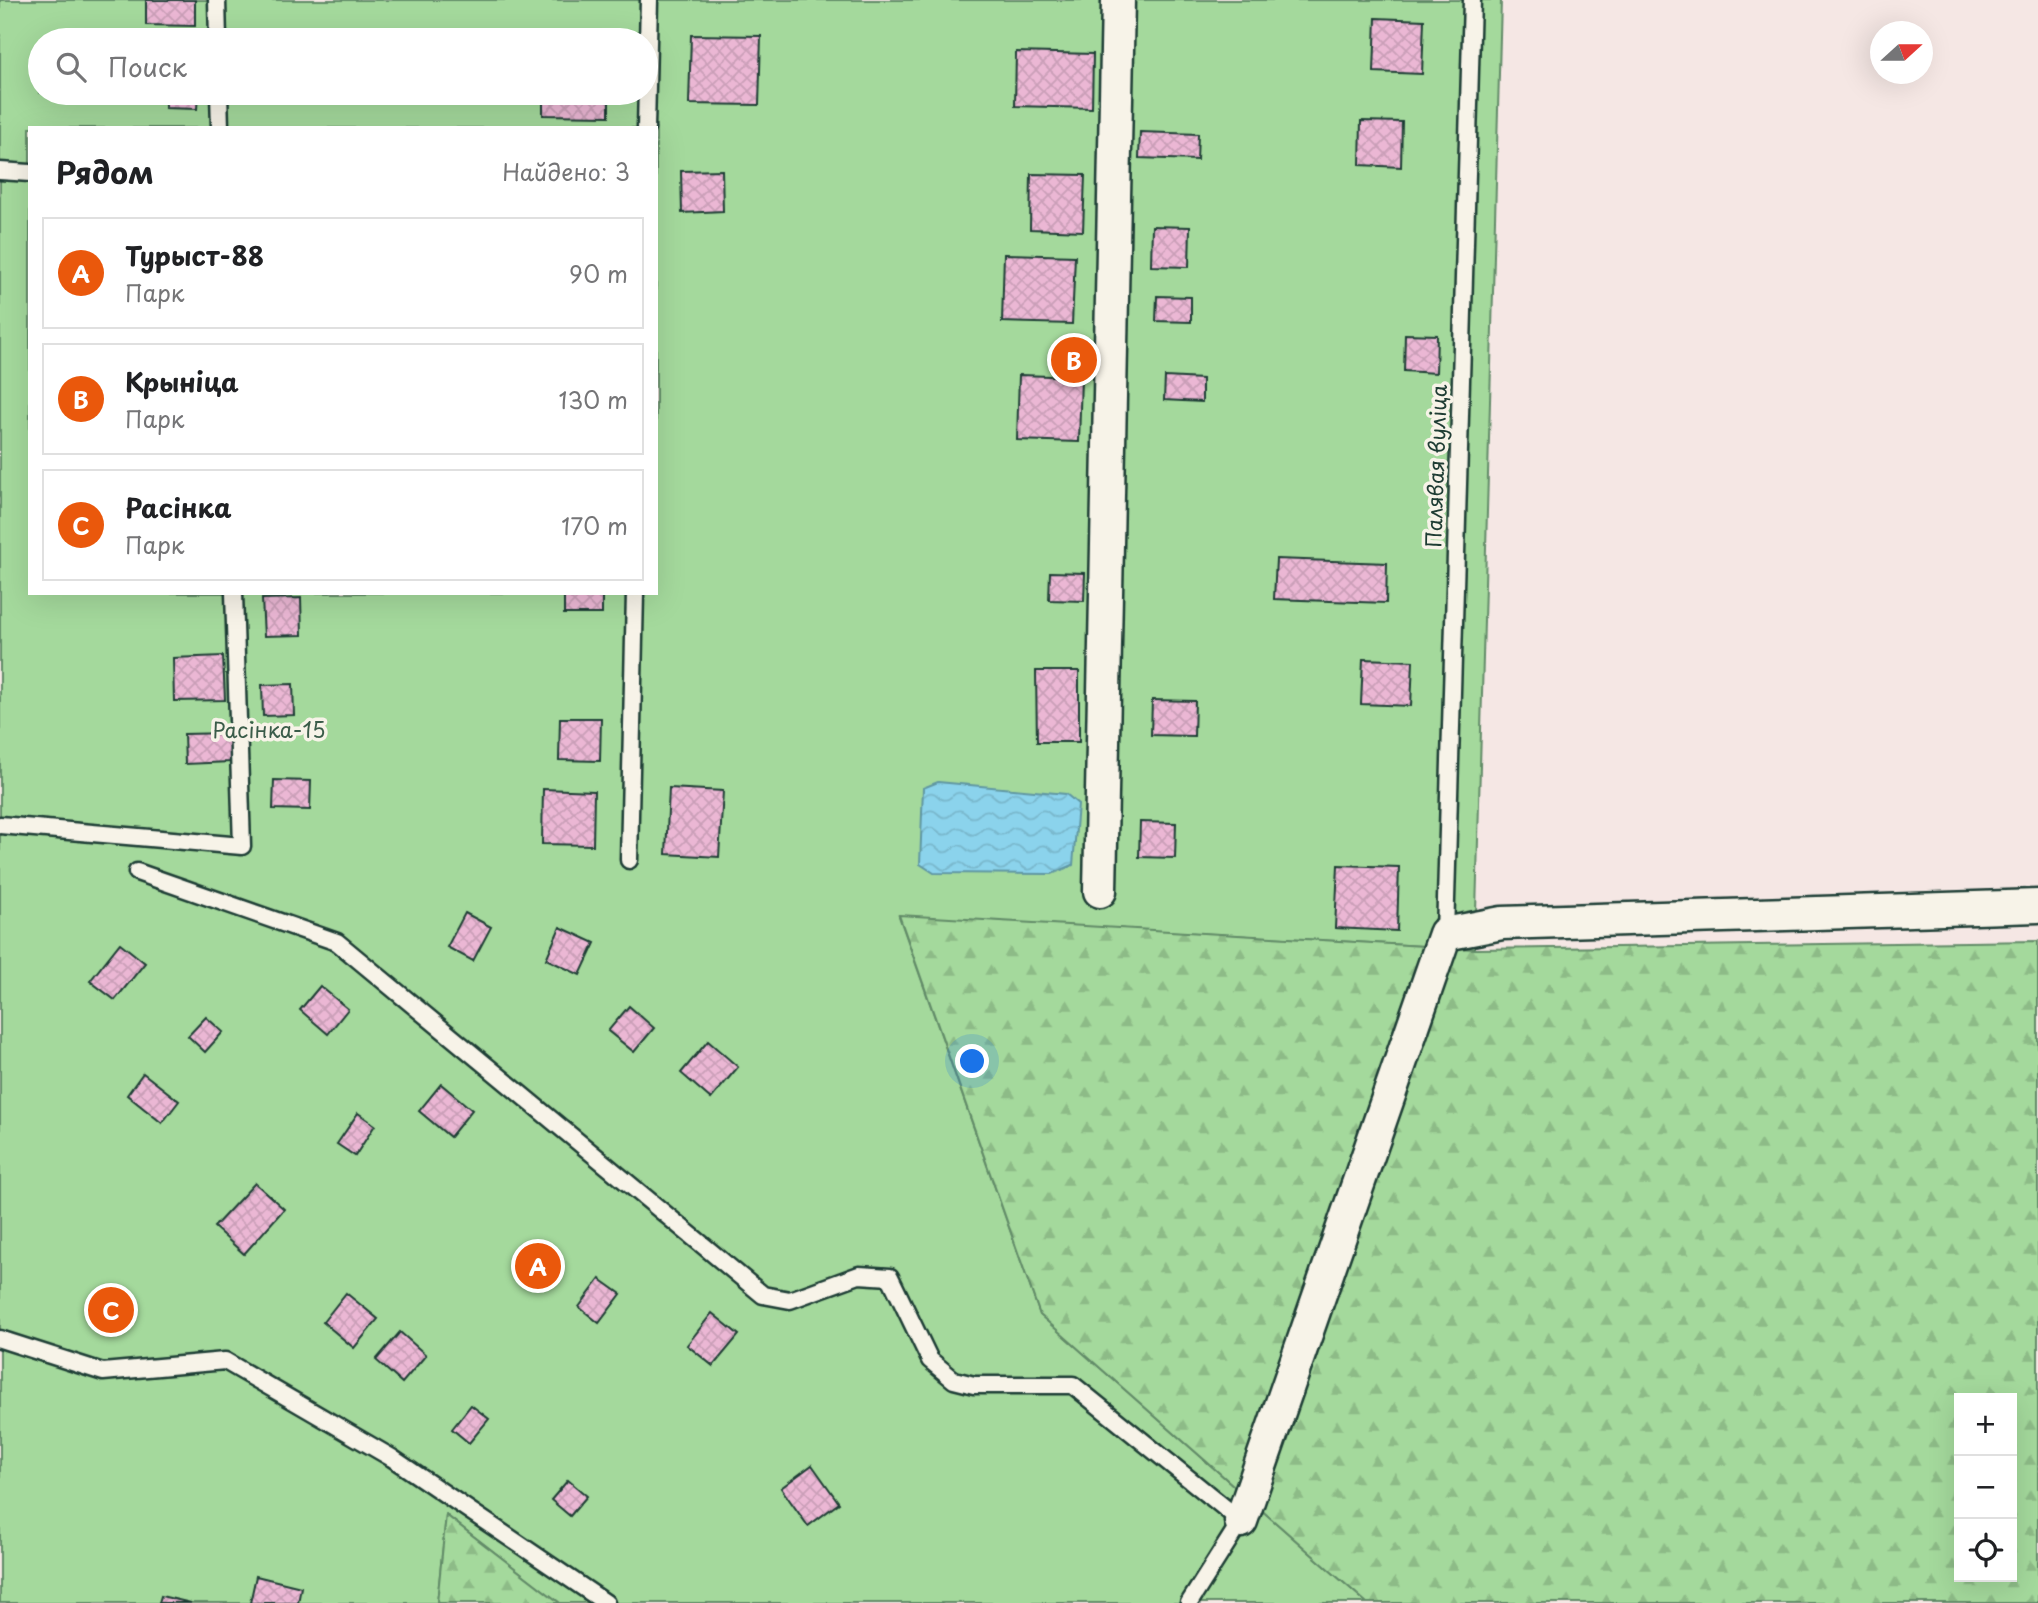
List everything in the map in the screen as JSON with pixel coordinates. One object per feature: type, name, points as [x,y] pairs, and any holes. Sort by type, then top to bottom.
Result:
[{"type":"street","points":[[1100,891],[1118,0]]},
{"type":"street","points":[[1241,1521],[1445,934],[1502,923],[2038,906]]},
{"type":"lane","points":[[217,0],[218,28]]},
{"type":"lane","points":[[648,28],[649,0]]},
{"type":"lane","name":"Палявая вуліца","points":[[1445,934],[1472,0]]},
{"type":"lane","points":[[219,105],[220,126]]},
{"type":"lane","points":[[646,126],[647,105]]},
{"type":"lane","points":[[0,171],[28,173]]},
{"type":"lane","points":[[0,825],[242,846],[234,595]]},
{"type":"lane","points":[[629,860],[635,595]]},
{"type":"lane","points":[[137,872],[337,943],[763,1296],[790,1300],[859,1275],[890,1277],[930,1360],[954,1380],[974,1385],[1073,1385],[1241,1521],[1189,1603]]},
{"type":"lane","points":[[0,1339],[103,1372],[225,1361],[392,1458],[606,1603]]},
{"type":"green space","name":"Расінка-15","points":[[0,0],[1501,0],[1475,949],[899,916],[1040,1315],[1367,1603],[560,1603],[446,1515],[437,1603],[0,1603]]},
{"type":"green space","points":[[899,915],[1475,949],[2038,941],[2038,1603],[1367,1603],[1040,1315]]},
{"type":"green space","points":[[446,1515],[560,1603],[437,1603]]},
{"type":"water","points":[[938,782],[1066,794],[1078,804],[1073,865],[1052,874],[934,873],[920,864],[923,788]]},
{"type":"building","points":[[146,0],[195,0],[195,26],[146,25]]},
{"type":"building","points":[[1376,18],[1424,20],[1422,74],[1374,72]]},
{"type":"building","points":[[691,35],[761,36],[759,105],[689,104]]},
{"type":"building","points":[[1016,52],[1093,54],[1092,108],[1015,106]]},
{"type":"building","points":[[165,105],[197,105],[197,109],[165,108]]},
{"type":"building","points":[[543,105],[609,105],[609,116],[543,115]]},
{"type":"building","points":[[1361,121],[1402,122],[1401,167],[1360,165]]},
{"type":"building","points":[[1140,132],[1198,134],[1197,160],[1139,158]]},
{"type":"building","points":[[722,170],[723,211],[682,213],[681,171]]},
{"type":"building","points":[[1031,174],[1085,175],[1083,231],[1030,229]]},
{"type":"building","points":[[1152,226],[1190,227],[1189,267],[1151,266]]},
{"type":"building","points":[[1004,254],[1075,256],[1072,324],[1002,322]]},
{"type":"building","points":[[1157,296],[1191,297],[1191,322],[1156,321]]},
{"type":"building","points":[[1405,334],[1437,335],[1436,373],[1404,371]]},
{"type":"building","points":[[1019,375],[1081,377],[1079,442],[1017,440]]},
{"type":"building","points":[[1165,377],[1202,379],[1202,402],[1164,400]]},
{"type":"building","points":[[1276,559],[1387,563],[1386,603],[1274,599]]},
{"type":"building","points":[[1050,572],[1085,573],[1084,601],[1049,600]]},
{"type":"building","points":[[564,595],[602,595],[602,614],[564,614]]},
{"type":"building","points":[[301,598],[302,635],[264,636],[262,599]]},
{"type":"building","points":[[223,656],[225,700],[174,701],[173,658]]},
{"type":"building","points":[[1363,659],[1413,661],[1411,706],[1361,704]]},
{"type":"building","points":[[1036,671],[1079,671],[1079,742],[1037,742]]},
{"type":"building","points":[[293,684],[294,715],[263,716],[262,685]]},
{"type":"building","points":[[1152,700],[1195,701],[1194,736],[1151,735]]},
{"type":"building","points":[[560,718],[601,718],[600,761],[559,760]]},
{"type":"building","points":[[230,733],[230,762],[185,764],[184,734]]},
{"type":"building","points":[[274,780],[311,781],[310,810],[273,809]]},
{"type":"building","points":[[669,788],[723,791],[719,857],[666,854]]},
{"type":"building","points":[[543,789],[594,791],[593,845],[542,844]]},
{"type":"building","points":[[1140,822],[1176,823],[1175,858],[1139,857]]},
{"type":"building","points":[[1338,865],[1399,867],[1397,931],[1335,928]]},
{"type":"building","points":[[465,913],[491,927],[473,961],[447,947]]},
{"type":"building","points":[[560,927],[595,943],[580,975],[546,959]]},
{"type":"building","points":[[120,943],[145,963],[115,1000],[90,981]]},
{"type":"building","points":[[320,986],[348,1009],[328,1034],[300,1010]]},
{"type":"building","points":[[629,1006],[654,1028],[634,1052],[608,1031]]},
{"type":"building","points":[[206,1017],[223,1032],[205,1052],[188,1036]]},
{"type":"building","points":[[708,1041],[738,1067],[711,1099],[681,1073]]},
{"type":"building","points":[[143,1073],[179,1101],[162,1123],[127,1095]]},
{"type":"building","points":[[441,1084],[472,1110],[450,1137],[419,1111]]},
{"type":"building","points":[[358,1113],[375,1125],[355,1156],[337,1144]]},
{"type":"building","points":[[255,1183],[284,1209],[244,1254],[214,1227]]},
{"type":"building","points":[[600,1279],[621,1294],[599,1323],[579,1307]]},
{"type":"building","points":[[346,1293],[378,1319],[354,1348],[323,1322]]},
{"type":"building","points":[[712,1313],[739,1335],[713,1366],[687,1345]]},
{"type":"building","points":[[400,1332],[426,1355],[402,1383],[376,1360]]},
{"type":"building","points":[[471,1405],[489,1419],[469,1443],[452,1429]]},
{"type":"building","points":[[812,1465],[839,1503],[808,1526],[781,1488]]},
{"type":"building","points":[[568,1480],[587,1496],[570,1516],[551,1500]]},
{"type":"building","points":[[256,1576],[301,1587],[298,1603],[250,1603]]},
{"type":"building","points":[[161,1596],[191,1603],[159,1603]]},
{"type":"place","name":"Крыніца","points":[[1074,360]]},
{"type":"place","name":"Турыст-88","points":[[538,1266]]},
{"type":"place","name":"Расінка","points":[[111,1310]]}]
